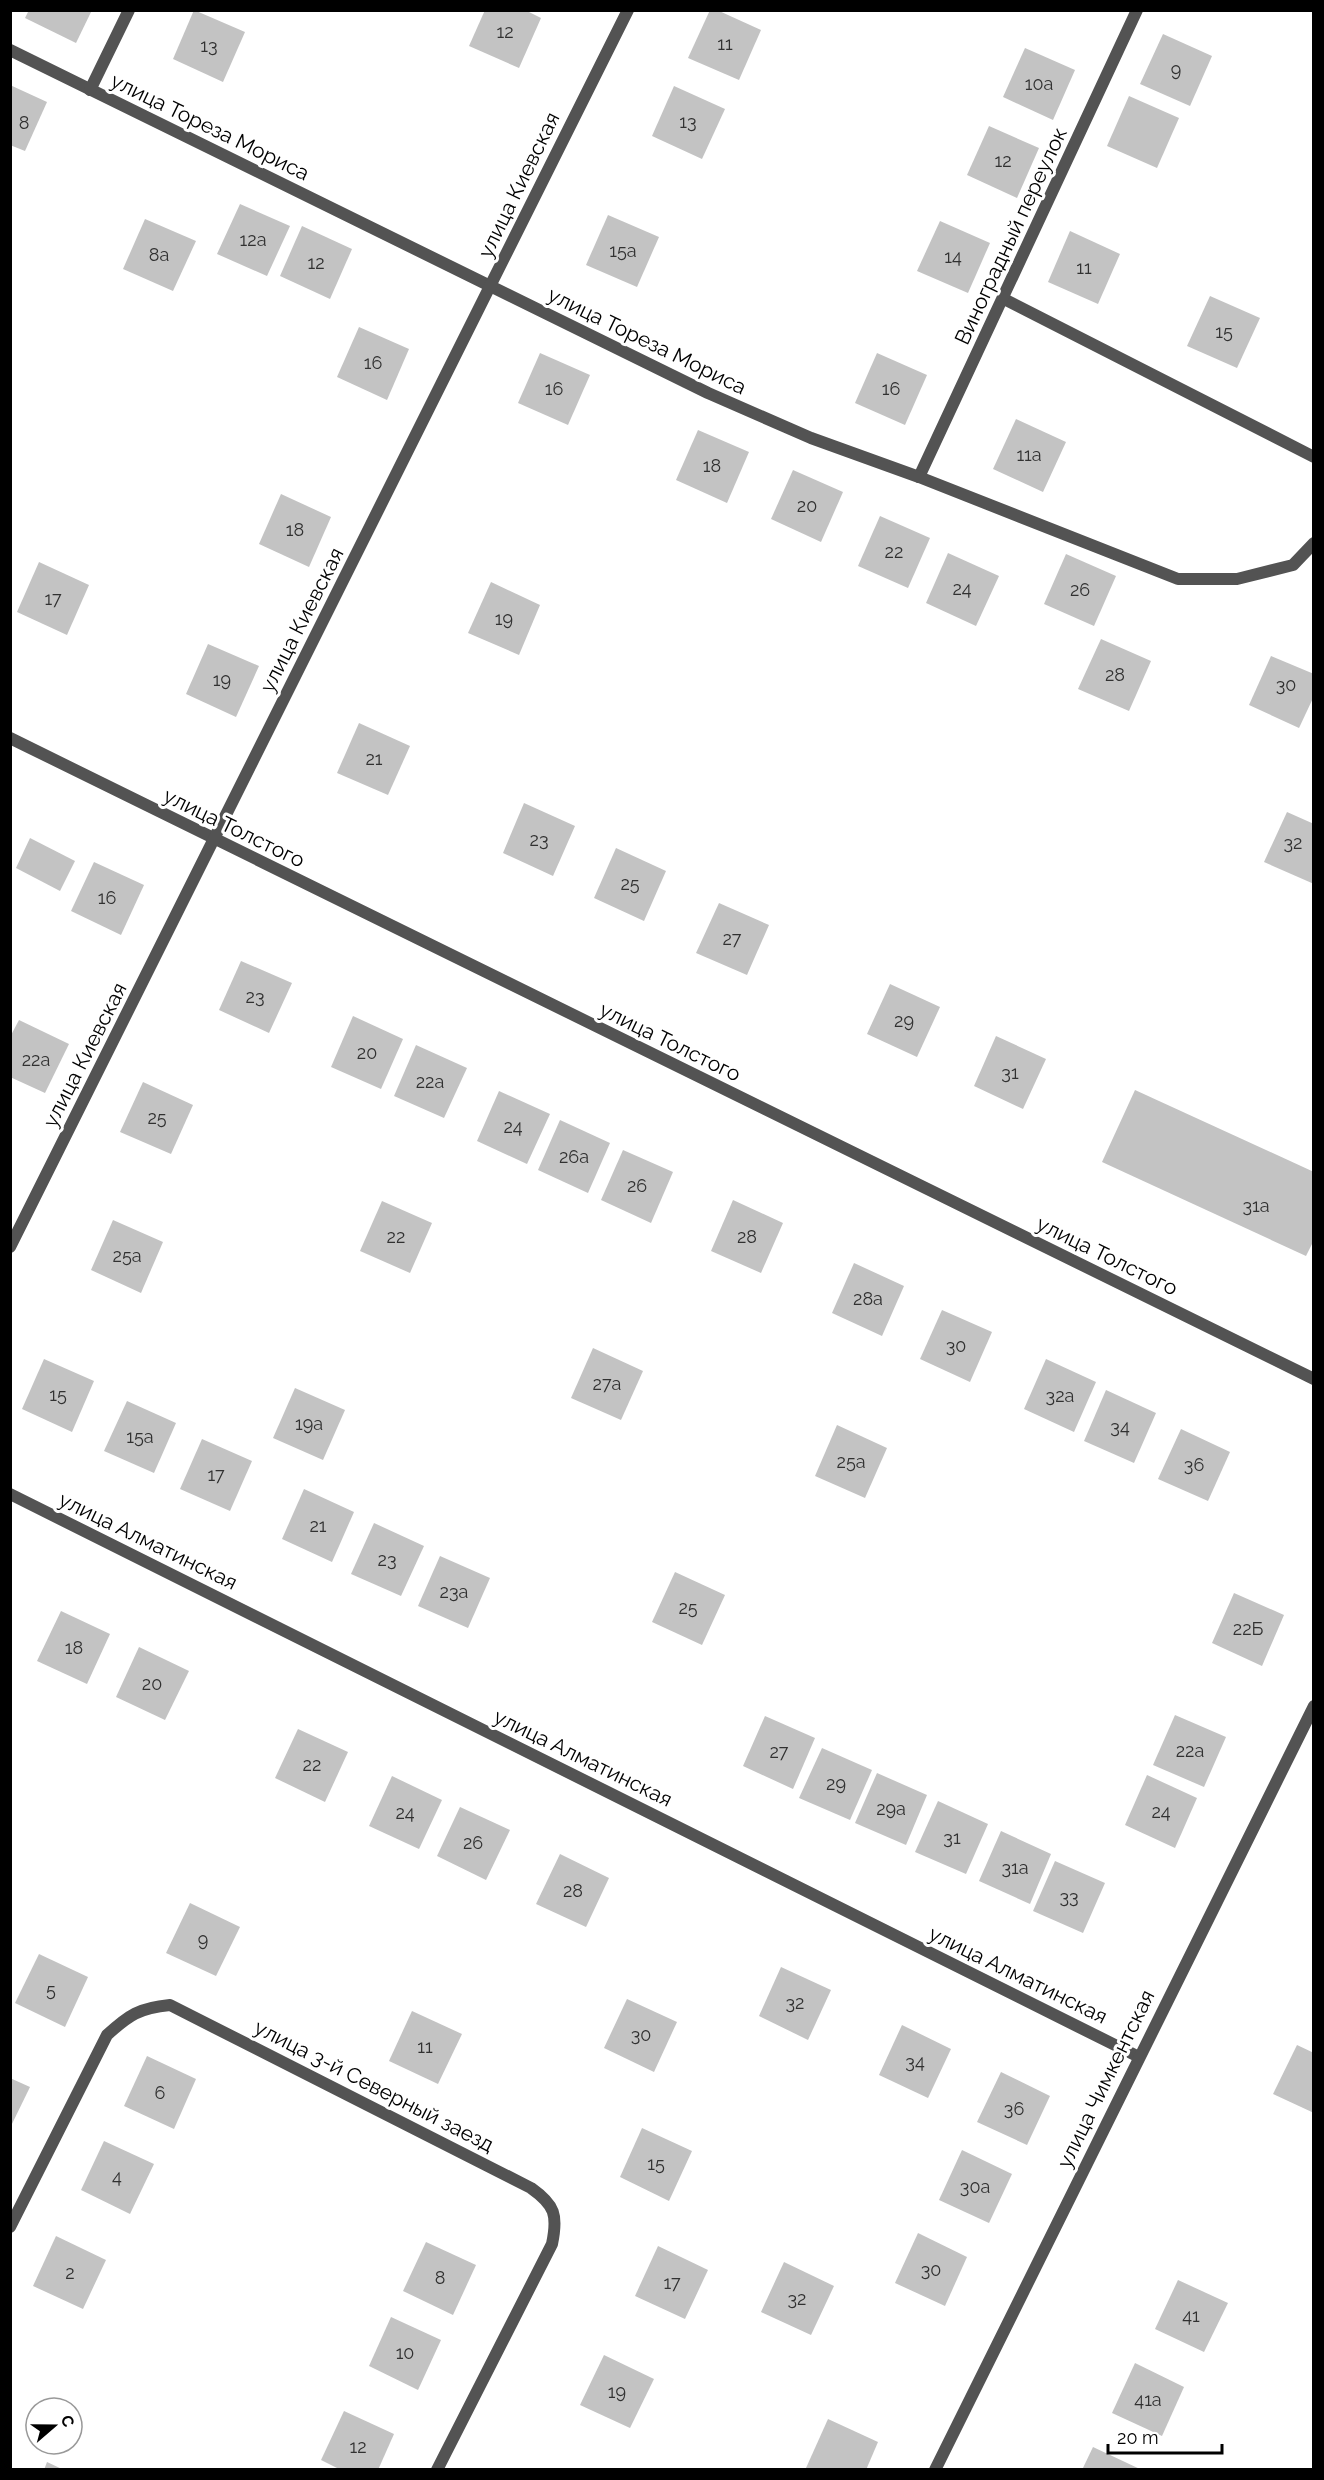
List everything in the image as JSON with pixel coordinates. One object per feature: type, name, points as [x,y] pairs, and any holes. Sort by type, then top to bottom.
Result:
[{"type":"street","points":[[90,90],[129,10]]},
{"type":"street","name":"улица Киевская","points":[[10,1246],[628,10]]},
{"type":"street","name":"Виноградный переулок","points":[[919,477],[1137,10]]},
{"type":"street","name":"улица Тореза Мориса","points":[[10,50],[708,393],[811,438],[919,477],[1178,579],[1237,579],[1293,565],[1314,543]]},
{"type":"street","points":[[1004,299],[1314,457]]},
{"type":"street","name":"улица Толстого","points":[[10,738],[1314,1379]]},
{"type":"street","name":"улица Алматинская","points":[[10,1494],[1139,2057]]},
{"type":"street","name":"улица Чимкентская","points":[[935,2469],[1314,1706]]},
{"type":"street","name":"улица 3-й Северный заезд","points":[[10,2227],[107,2035],[127,2017],[146,2008],[170,2005],[531,2188],[547,2199],[553,2209],[552,2244],[437,2469]]},
{"type":"building","points":[[29,10],[92,10],[76,43],[25,18]]},
{"type":"building","points":[[194,10],[245,32],[223,82],[173,59]]},
{"type":"building","points":[[485,10],[525,10],[541,18],[519,68],[469,46]]},
{"type":"building","points":[[710,10],[717,10],[761,30],[739,80],[688,58]]},
{"type":"building","points":[[1163,34],[1212,56],[1190,106],[1140,84]]},
{"type":"building","points":[[1025,48],[1075,70],[1053,120],[1003,97]]},
{"type":"building","points":[[10,85],[47,102],[25,151],[10,145]]},
{"type":"building","points":[[674,86],[725,109],[702,159],[652,136]]},
{"type":"building","points":[[1129,96],[1179,118],[1157,168],[1107,146]]},
{"type":"building","points":[[989,126],[1039,148],[1017,198],[967,175]]},
{"type":"building","points":[[240,204],[290,226],[267,276],[217,254]]},
{"type":"building","points":[[608,215],[659,237],[637,287],[586,265]]},
{"type":"building","points":[[145,219],[196,241],[173,291],[123,269]]},
{"type":"building","points":[[940,221],[990,243],[968,293],[917,271]]},
{"type":"building","points":[[302,226],[352,249],[330,299],[280,276]]},
{"type":"building","points":[[1070,231],[1120,254],[1098,304],[1048,282]]},
{"type":"building","points":[[1210,296],[1260,318],[1237,368],[1187,346]]},
{"type":"building","points":[[359,327],[409,349],[387,400],[337,377]]},
{"type":"building","points":[[540,353],[590,375],[568,425],[518,403]]},
{"type":"building","points":[[877,353],[927,375],[905,425],[855,403]]},
{"type":"building","points":[[1016,419],[1066,442],[1043,492],[993,469]]},
{"type":"building","points":[[698,430],[749,452],[727,503],[676,480]]},
{"type":"building","points":[[793,470],[843,492],[821,542],[771,519]]},
{"type":"building","points":[[281,494],[331,517],[309,567],[259,544]]},
{"type":"building","points":[[880,516],[930,538],[908,588],[858,566]]},
{"type":"building","points":[[948,553],[999,576],[976,626],[926,603]]},
{"type":"building","points":[[1066,554],[1116,576],[1094,626],[1044,604]]},
{"type":"building","points":[[39,562],[89,585],[67,635],[17,612]]},
{"type":"building","points":[[491,582],[540,605],[519,655],[468,633]]},
{"type":"building","points":[[1101,639],[1151,661],[1129,711],[1078,689]]},
{"type":"building","points":[[208,644],[259,666],[236,717],[186,694]]},
{"type":"building","points":[[1271,656],[1314,674],[1314,696],[1299,728],[1249,705]]},
{"type":"building","points":[[359,723],[410,746],[388,795],[337,773]]},
{"type":"building","points":[[524,803],[575,826],[553,876],[503,853]]},
{"type":"building","points":[[1287,812],[1314,824],[1314,884],[1264,862]]},
{"type":"building","points":[[30,838],[75,861],[60,891],[16,868]]},
{"type":"building","points":[[616,848],[666,871],[644,921],[594,898]]},
{"type":"building","points":[[94,862],[144,885],[121,935],[71,911]]},
{"type":"building","points":[[719,903],[769,925],[747,975],[696,953]]},
{"type":"building","points":[[241,961],[292,983],[269,1033],[219,1010]]},
{"type":"building","points":[[890,984],[940,1007],[917,1057],[867,1034]]},
{"type":"building","points":[[353,1016],[403,1039],[381,1089],[331,1067]]},
{"type":"building","points":[[19,1020],[69,1044],[45,1093],[10,1077],[10,1037]]},
{"type":"building","points":[[996,1036],[1046,1059],[1023,1109],[974,1086]]},
{"type":"building","points":[[416,1045],[467,1068],[444,1118],[394,1096]]},
{"type":"building","points":[[143,1082],[193,1105],[171,1154],[120,1132]]},
{"type":"building","points":[[1135,1090],[1314,1172],[1314,1240],[1306,1256],[1102,1162]]},
{"type":"building","points":[[499,1091],[550,1114],[527,1164],[477,1141]]},
{"type":"building","points":[[560,1120],[610,1143],[588,1193],[538,1170]]},
{"type":"building","points":[[623,1150],[673,1172],[651,1223],[601,1200]]},
{"type":"building","points":[[733,1200],[783,1223],[761,1273],[711,1251]]},
{"type":"building","points":[[382,1201],[432,1223],[410,1273],[360,1251]]},
{"type":"building","points":[[113,1220],[163,1242],[141,1293],[91,1270]]},
{"type":"building","points":[[854,1263],[904,1286],[882,1336],[832,1313]]},
{"type":"building","points":[[942,1310],[992,1332],[970,1382],[920,1359]]},
{"type":"building","points":[[593,1348],[643,1371],[621,1420],[571,1398]]},
{"type":"building","points":[[44,1359],[94,1381],[72,1432],[22,1409]]},
{"type":"building","points":[[1046,1359],[1096,1382],[1074,1432],[1024,1409]]},
{"type":"building","points":[[295,1388],[345,1410],[323,1460],[273,1438]]},
{"type":"building","points":[[1106,1390],[1156,1413],[1134,1463],[1084,1441]]},
{"type":"building","points":[[127,1401],[176,1423],[154,1473],[104,1451]]},
{"type":"building","points":[[837,1425],[887,1448],[865,1498],[815,1476]]},
{"type":"building","points":[[1181,1429],[1230,1452],[1208,1501],[1158,1479]]},
{"type":"building","points":[[202,1439],[252,1461],[230,1511],[180,1489]]},
{"type":"building","points":[[304,1489],[354,1512],[332,1562],[282,1539]]},
{"type":"building","points":[[374,1523],[424,1546],[401,1596],[351,1574]]},
{"type":"building","points":[[440,1556],[490,1578],[468,1628],[418,1606]]},
{"type":"building","points":[[675,1572],[725,1595],[702,1645],[652,1622]]},
{"type":"building","points":[[1234,1593],[1284,1615],[1262,1666],[1212,1643]]},
{"type":"building","points":[[61,1611],[110,1634],[87,1684],[37,1661]]},
{"type":"building","points":[[139,1647],[189,1671],[165,1720],[116,1697]]},
{"type":"building","points":[[1175,1715],[1226,1737],[1204,1787],[1153,1765]]},
{"type":"building","points":[[765,1716],[815,1738],[793,1789],[743,1766]]},
{"type":"building","points":[[298,1729],[348,1752],[325,1802],[275,1778]]},
{"type":"building","points":[[822,1748],[872,1770],[850,1820],[799,1798]]},
{"type":"building","points":[[877,1773],[927,1795],[906,1845],[855,1823]]},
{"type":"building","points":[[1147,1775],[1197,1798],[1175,1848],[1125,1825]]},
{"type":"building","points":[[392,1776],[442,1800],[419,1849],[369,1826]]},
{"type":"building","points":[[938,1801],[988,1824],[966,1874],[915,1852]]},
{"type":"building","points":[[460,1807],[510,1830],[486,1880],[437,1856]]},
{"type":"building","points":[[1001,1831],[1051,1854],[1030,1904],[979,1881]]},
{"type":"building","points":[[560,1854],[609,1878],[586,1927],[536,1904]]},
{"type":"building","points":[[1055,1861],[1105,1883],[1083,1933],[1033,1911]]},
{"type":"building","points":[[190,1903],[240,1927],[216,1976],[166,1953]]},
{"type":"building","points":[[39,1954],[88,1977],[65,2027],[15,2003]]},
{"type":"building","points":[[781,1967],[831,1990],[808,2040],[759,2016]]},
{"type":"building","points":[[627,1999],[677,2022],[654,2072],[604,2048]]},
{"type":"building","points":[[412,2011],[462,2034],[438,2084],[389,2061]]},
{"type":"building","points":[[902,2025],[951,2049],[928,2098],[879,2075]]},
{"type":"building","points":[[1297,2045],[1314,2053],[1314,2113],[1273,2094]]},
{"type":"building","points":[[147,2056],[196,2079],[174,2129],[124,2106]]},
{"type":"building","points":[[1001,2072],[1050,2096],[1027,2145],[977,2122]]},
{"type":"building","points":[[10,2078],[30,2087],[10,2128]]},
{"type":"building","points":[[642,2128],[692,2151],[669,2201],[620,2177]]},
{"type":"building","points":[[104,2141],[154,2164],[130,2214],[81,2190]]},
{"type":"building","points":[[962,2150],[1012,2174],[989,2223],[939,2200]]},
{"type":"building","points":[[918,2233],[967,2257],[945,2306],[895,2283]]},
{"type":"building","points":[[56,2236],[106,2260],[83,2309],[33,2286]]},
{"type":"building","points":[[426,2242],[476,2265],[453,2315],[403,2291]]},
{"type":"building","points":[[658,2246],[708,2270],[685,2319],[635,2296]]},
{"type":"building","points":[[784,2262],[834,2286],[811,2335],[761,2312]]},
{"type":"building","points":[[1178,2280],[1228,2303],[1204,2352],[1155,2329]]},
{"type":"building","points":[[391,2317],[441,2340],[418,2390],[369,2366]]},
{"type":"building","points":[[604,2355],[654,2379],[630,2428],[580,2405]]},
{"type":"building","points":[[1135,2363],[1184,2387],[1162,2436],[1112,2413]]},
{"type":"building","points":[[344,2411],[394,2434],[378,2470],[341,2470],[321,2460]]},
{"type":"building","points":[[828,2419],[878,2442],[866,2470],[806,2468]]},
{"type":"building","points":[[1093,2447],[1142,2470],[1082,2470]]},
{"type":"building","points":[[47,2462],[64,2470],[44,2470]]}]
